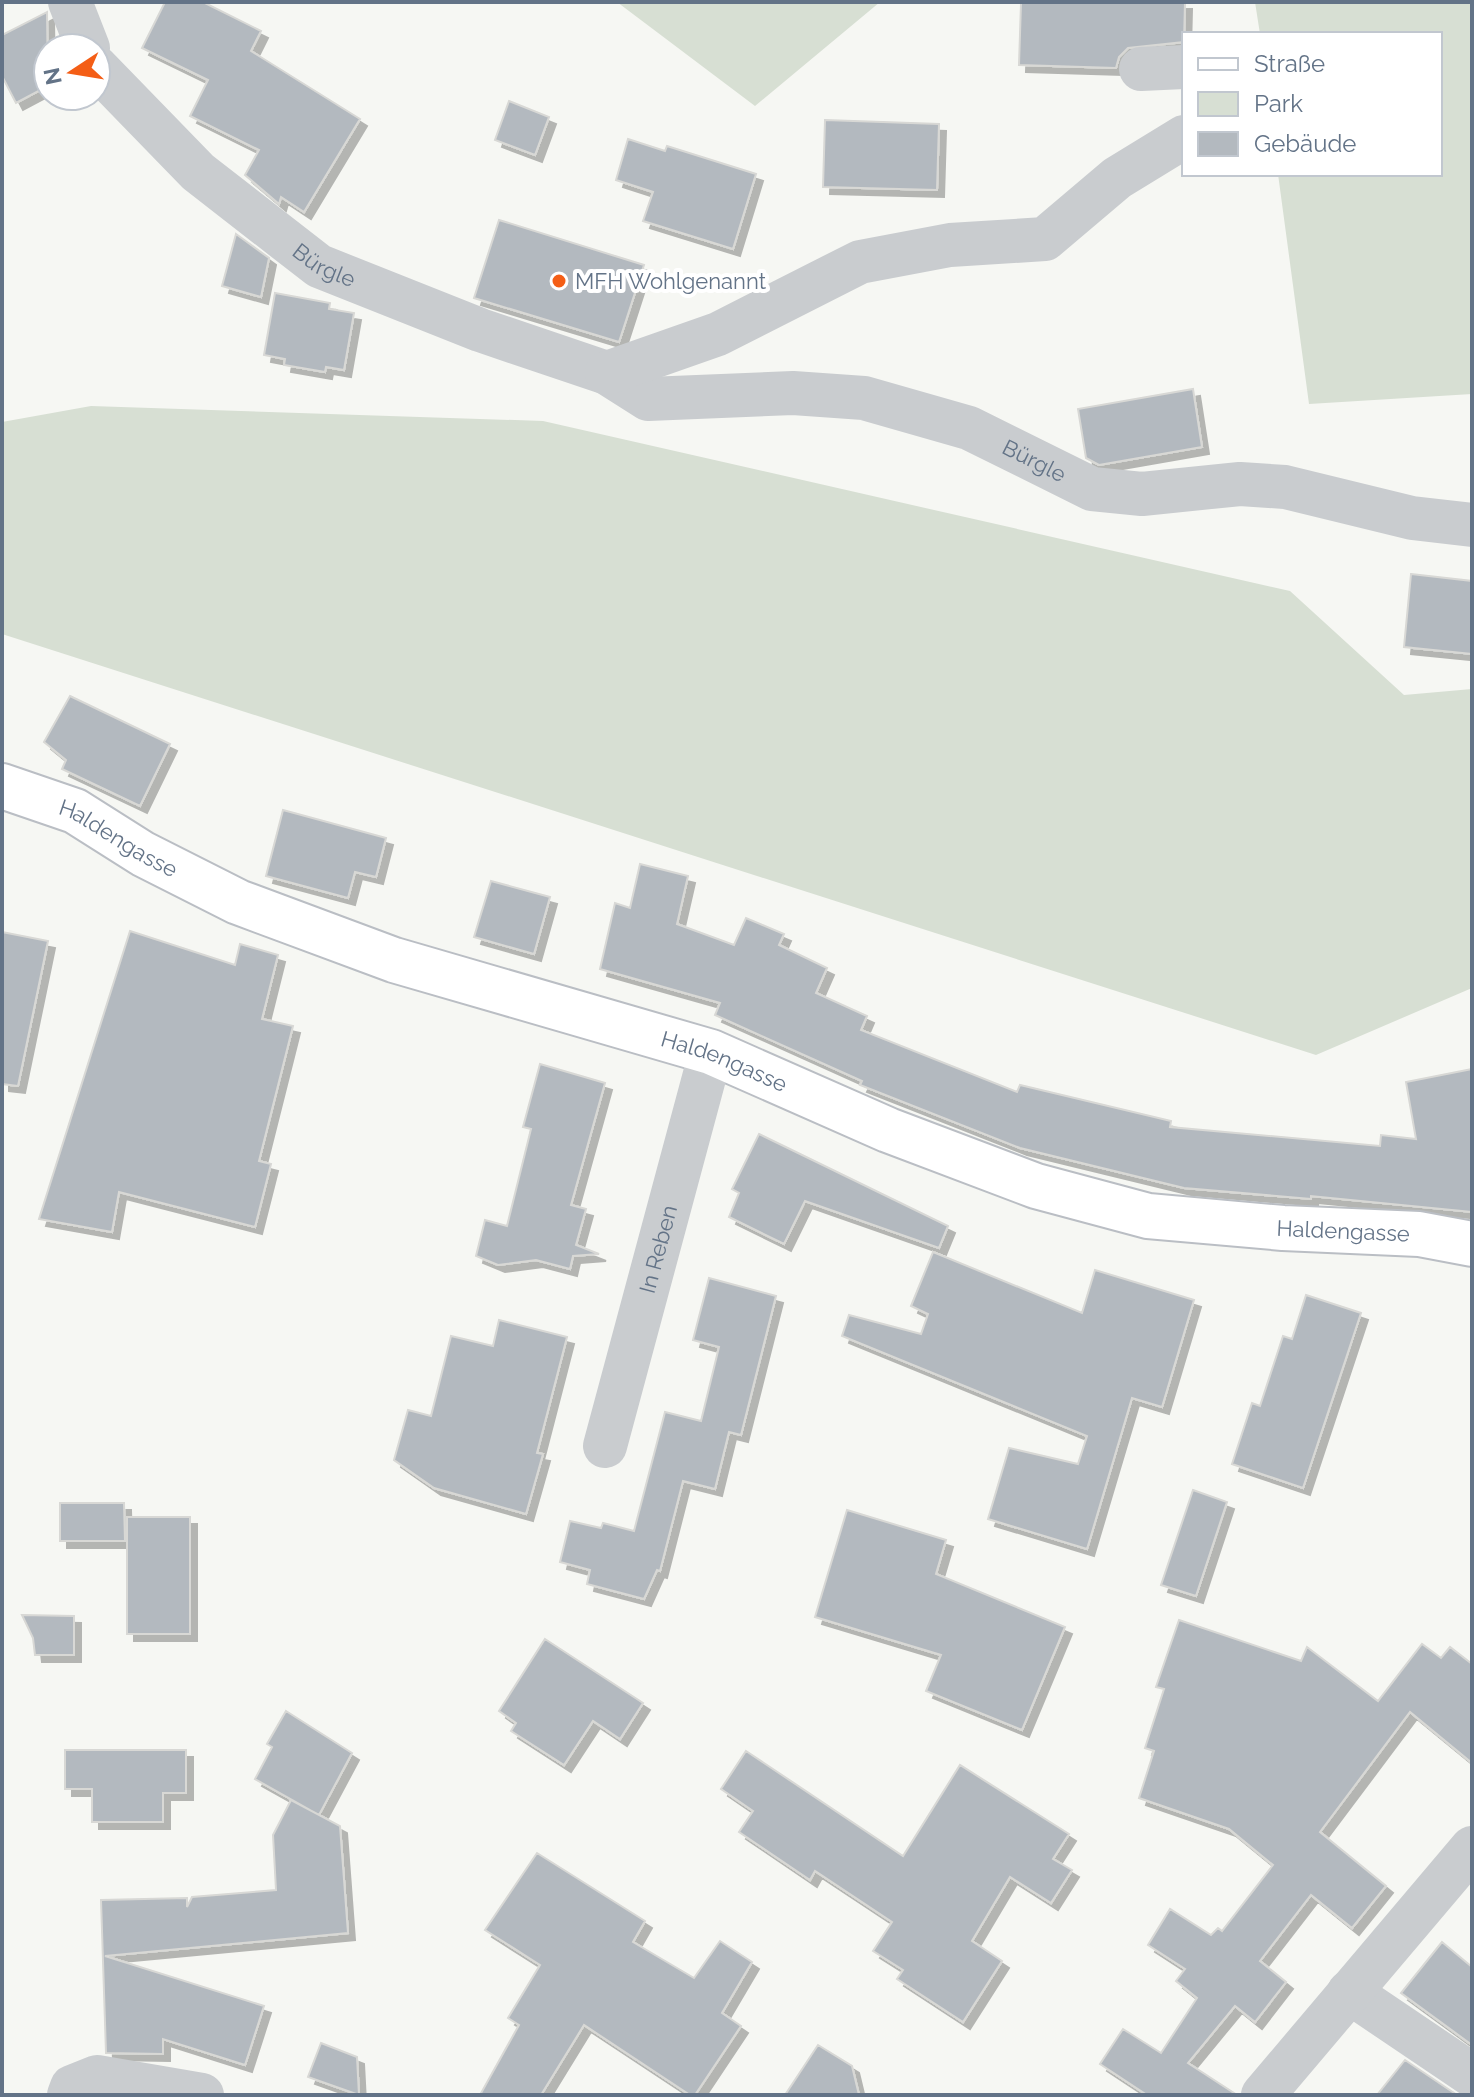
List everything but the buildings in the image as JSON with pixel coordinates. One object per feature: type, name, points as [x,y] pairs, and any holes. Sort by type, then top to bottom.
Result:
[{"type":"street","points":[[70,2],[82,32]]},
{"type":"street","points":[[1141,69],[1182,67]]},
{"type":"street","name":"Bürgle","points":[[112,83],[198,172],[319,266],[480,330],[607,373],[648,399],[793,393],[864,398],[969,428],[1092,489],[1142,494],[1240,484],[1285,487],[1412,518],[1472,525]]},
{"type":"street","points":[[607,373],[718,334],[860,262],[950,245],[1045,239],[1117,178],[1182,138]]},
{"type":"street","name":"Haldengasse","points":[[2,786],[75,811],[143,854],[238,902],[394,960],[711,1052],[888,1130],[1036,1186],[1148,1216],[1283,1228],[1419,1234],[1472,1244]]},
{"type":"street","name":"In Reben","points":[[605,1446],[711,1052]]},
{"type":"street","points":[[1263,2095],[1472,1848]]},
{"type":"street","points":[[1349,1992],[1472,2075]]},
{"type":"street","points":[[71,2091],[97,2077],[202,2095]]},
{"type":"green space","points":[[617,2],[880,2],[755,106]]},
{"type":"green space","points":[[1255,2],[1472,2],[1472,394],[1309,404],[1278,176],[1442,176],[1442,32],[1260,32]]},
{"type":"green space","points":[[91,406],[543,421],[1290,591],[1404,695],[1472,689],[1472,988],[1316,1055],[2,634],[2,422]]},
{"type":"place","name":"MFH Wohlgenannt","points":[[559,281]]}]
